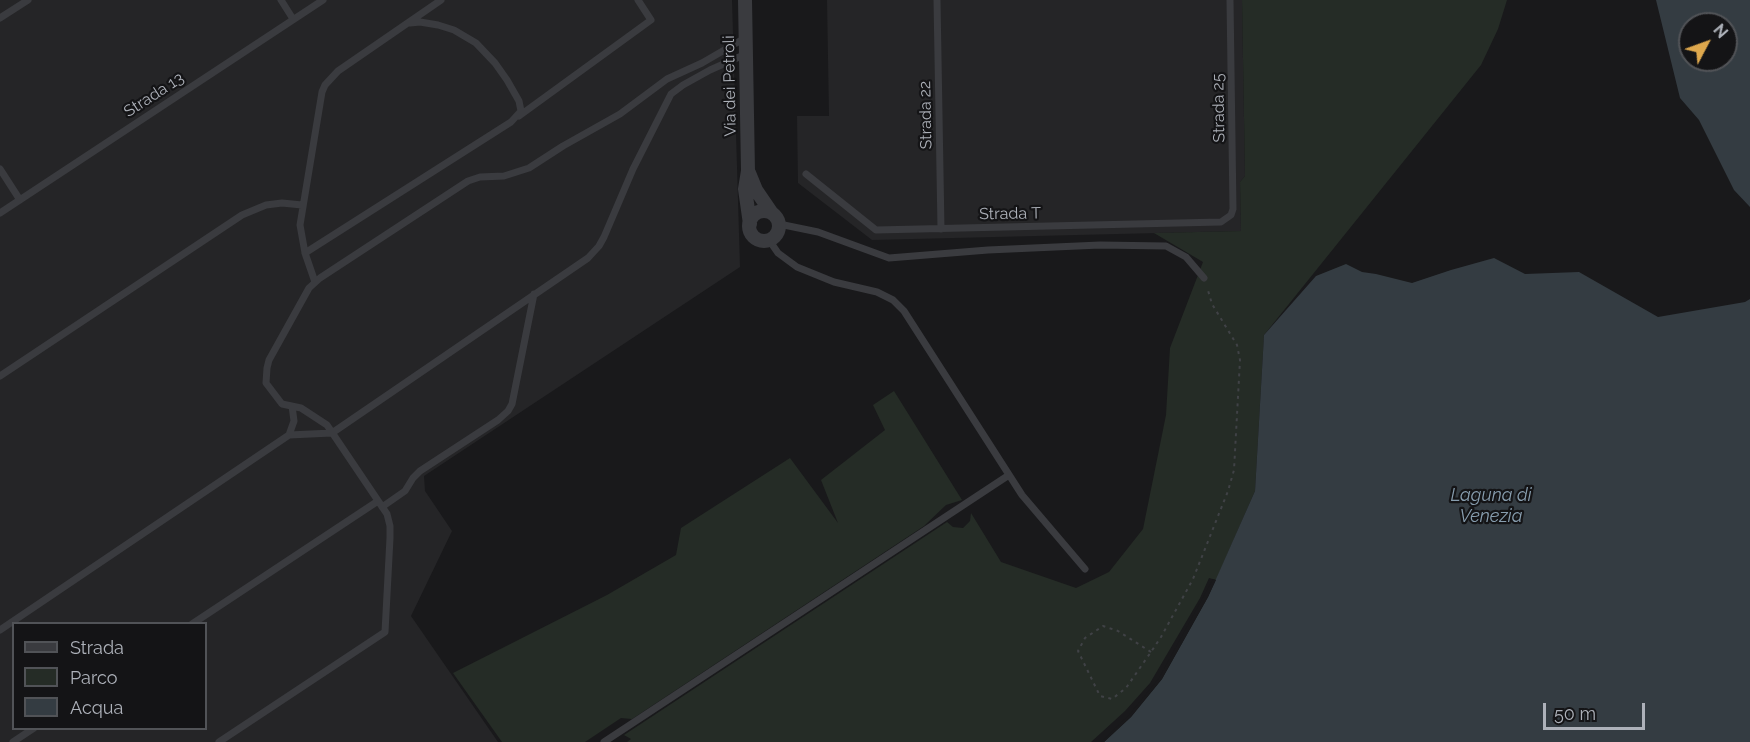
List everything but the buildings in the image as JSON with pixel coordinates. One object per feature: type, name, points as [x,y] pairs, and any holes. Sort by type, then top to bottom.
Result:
[{"type":"street","name":"Via dei Petroli","points":[[745,0],[748,171],[746,189],[750,224]]},
{"type":"street","name":"Via dei Petroli","points":[[748,171],[756,190],[775,218]]},
{"type":"street","points":[[762,211],[775,218],[777,234],[770,240],[759,240],[755,237],[750,224],[757,213],[762,211]]},
{"type":"lane","points":[[0,18],[28,0]]},
{"type":"lane","points":[[281,0],[293,20]]},
{"type":"lane","name":"Strada 13","points":[[0,213],[323,0]]},
{"type":"lane","points":[[315,282],[305,253],[300,225],[324,85],[338,71],[441,0]]},
{"type":"lane","points":[[305,253],[511,122],[651,20],[638,0]]},
{"type":"lane","name":"Strada 22","points":[[937,0],[941,228]]},
{"type":"lane","name":"Strada 25","points":[[1230,0],[1233,201],[1231,215]]},
{"type":"lane","points":[[410,23],[431,23],[454,30],[468,37],[483,50],[507,80],[521,107],[521,111],[511,122]]},
{"type":"lane","points":[[219,742],[385,633],[390,526],[387,514],[327,425],[301,408],[282,404],[266,383],[267,368],[309,288],[468,181],[480,177],[504,176],[530,168],[562,146],[620,114],[667,79],[702,63],[746,38]]},
{"type":"lane","points":[[0,630],[289,435],[332,433],[588,258],[599,246],[633,169],[671,94],[710,70],[746,54]]},
{"type":"lane","points":[[0,169],[20,200]]},
{"type":"lane","name":"Strada T","points":[[806,174],[876,230],[1221,222],[1231,215]]},
{"type":"lane","points":[[0,376],[242,215],[266,205],[282,203],[302,205]]},
{"type":"lane","points":[[775,218],[889,258],[988,250],[1100,245],[1166,246],[1186,257],[1204,278]]},
{"type":"lane","points":[[770,240],[778,253],[797,267],[834,282],[877,292],[899,306],[909,317],[1022,495],[1085,569]]},
{"type":"lane","points":[[195,622],[380,504],[405,491],[420,471],[498,420],[508,411],[512,404],[534,294]]},
{"type":"lane","points":[[289,435],[294,421],[292,406]]},
{"type":"lane","points":[[604,742],[1009,475]]},
{"type":"lane","points":[[13,742],[32,730]]},
{"type":"path","points":[[1151,652],[1118,631],[1103,626],[1086,638],[1078,651],[1100,696],[1112,699],[1126,688],[1151,652],[1193,579],[1228,491],[1234,470],[1240,360],[1237,345],[1212,304],[1204,278]]},
{"type":"shaded area","points":[[0,0],[732,0],[740,267],[424,476],[425,491],[452,531],[411,616],[498,742],[0,742]]},
{"type":"shaded area","points":[[827,0],[1242,0],[1245,176],[1240,182],[1241,231],[872,240],[798,183],[797,116],[829,116]]},
{"type":"green space","points":[[1242,0],[1507,0],[1498,29],[1481,65],[1264,335],[1255,491],[1216,580],[1209,578],[1200,598],[1150,683],[1125,711],[1091,742],[627,742],[631,739],[624,735],[947,522],[953,527],[963,528],[970,521],[971,513],[1001,562],[1076,588],[1109,572],[1143,529],[1166,415],[1170,348],[1203,262],[1154,233],[1241,231],[1240,182],[1245,176]]},
{"type":"green space","points":[[894,391],[962,500],[946,505],[924,526],[632,719],[621,718],[585,742],[502,742],[453,673],[607,595],[676,555],[681,528],[790,458],[838,523],[821,480],[885,430],[873,405]]},
{"type":"water","points":[[1656,0],[1750,0],[1750,207],[1734,190],[1699,120],[1680,98]]},
{"type":"water","name":"Laguna di Venezia","points":[[1494,258],[1525,274],[1579,272],[1658,317],[1745,302],[1750,299],[1750,742],[1104,742],[1131,717],[1162,679],[1208,597],[1255,491],[1264,335],[1316,276],[1346,264],[1362,272],[1412,283]]},
{"type":"pier","points":[[1213,579],[1216,580],[1208,597],[1162,679],[1131,717],[1104,742],[1101,742],[1129,715],[1159,678]]}]
